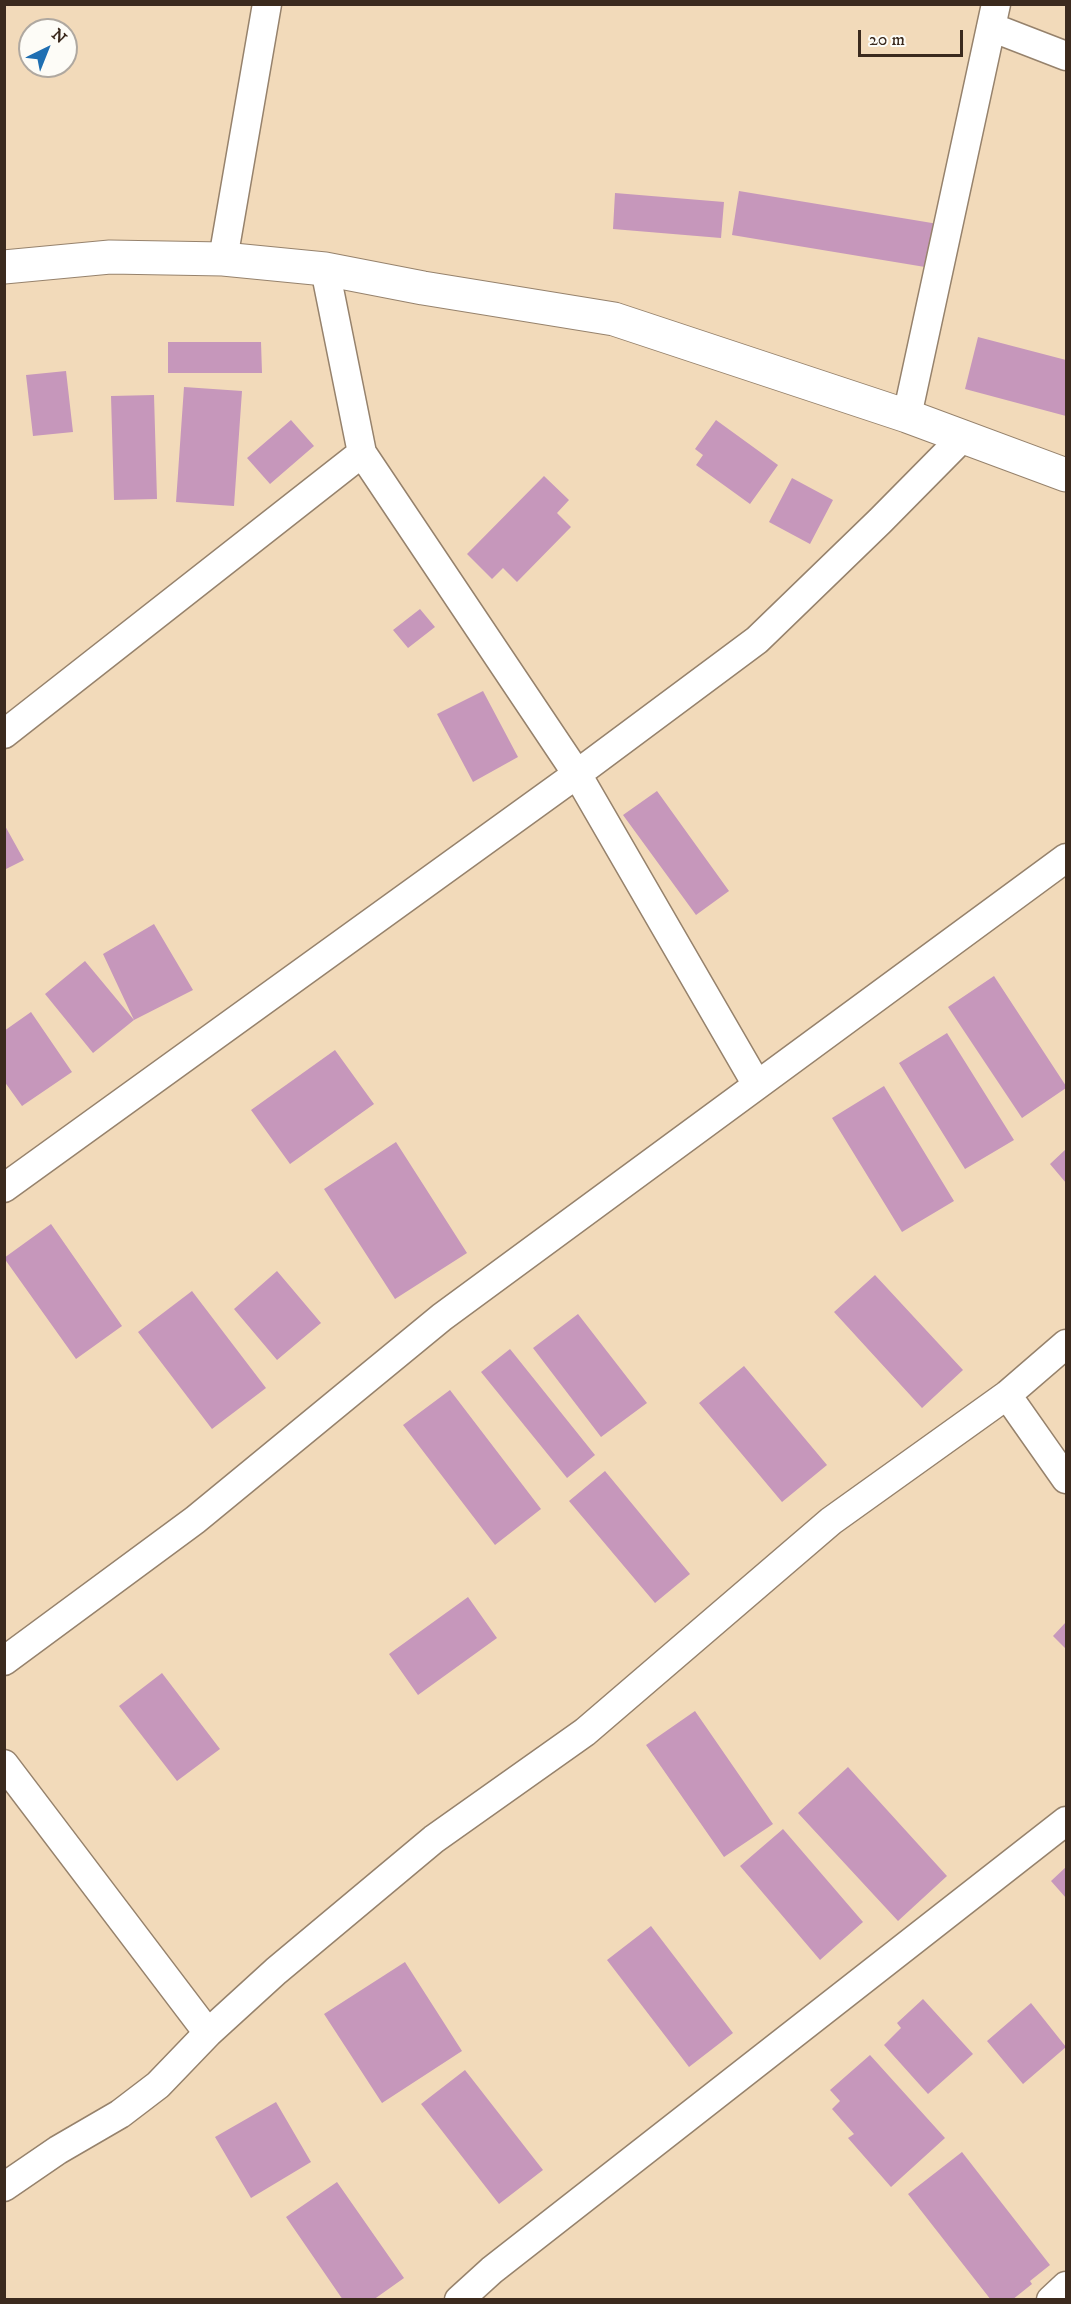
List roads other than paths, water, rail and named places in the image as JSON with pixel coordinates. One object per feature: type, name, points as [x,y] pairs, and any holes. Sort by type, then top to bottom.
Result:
[{"type":"street","points":[[223,259],[267,4]]},
{"type":"street","points":[[907,416],[994,16],[1066,56]]},
{"type":"street","points":[[4,267],[110,257],[223,259],[325,269],[423,288],[614,319],[907,416],[1066,475]]},
{"type":"street","points":[[325,269],[362,453],[577,774],[757,1085]]},
{"type":"street","points":[[4,1188],[577,774],[757,640],[888,514],[964,436]]},
{"type":"street","points":[[4,734],[362,453]]},
{"type":"street","points":[[4,1661],[195,1520],[442,1317],[1066,858]]},
{"type":"street","points":[[4,2187],[58,2150],[120,2114],[158,2085],[208,2033],[276,1971],[434,1839],[585,1732],[831,1521],[1007,1395],[1066,1344]]},
{"type":"street","points":[[1007,1395],[1066,1479]]},
{"type":"street","points":[[4,1764],[208,2033]]},
{"type":"street","points":[[459,2300],[492,2270],[1066,1821]]},
{"type":"street","points":[[1051,2300],[1066,2286]]}]
